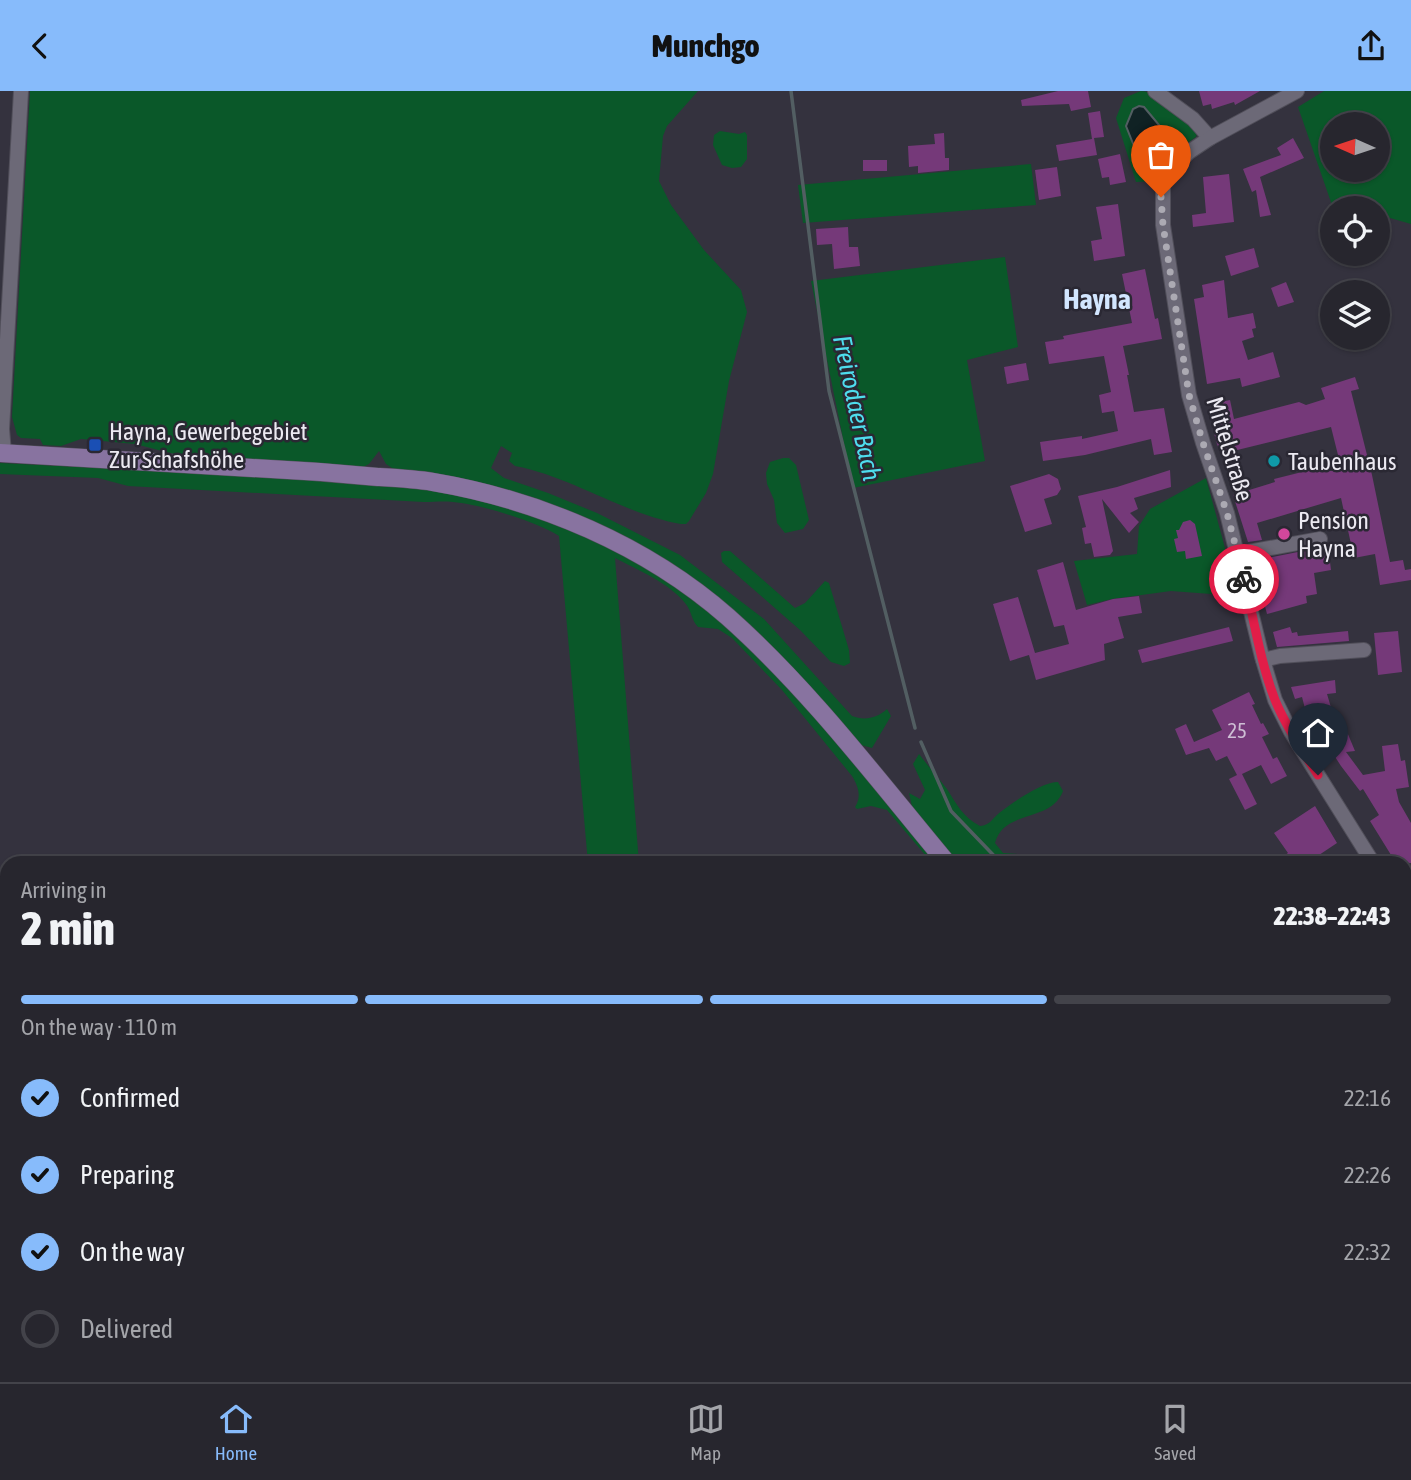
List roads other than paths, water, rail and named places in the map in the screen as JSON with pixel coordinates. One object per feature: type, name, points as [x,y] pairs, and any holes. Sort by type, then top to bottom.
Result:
[{"type":"main road","points":[[2,453],[326,472],[430,481],[503,497],[616,541],[693,590],[726,615],[767,653],[941,856]]},
{"type":"street","points":[[2,453],[21,91]]},
{"type":"street","points":[[1155,91],[1193,119],[1210,138]]},
{"type":"street","name":"Mittelstraße","points":[[1297,91],[1189,152],[1166,176],[1161,208],[1189,395],[1227,513],[1263,660],[1276,700],[1291,732],[1369,856]]},
{"type":"street","points":[[1237,554],[1320,539]]},
{"type":"street","points":[[1263,660],[1280,656],[1364,650]]},
{"type":"waterway","name":"Freirodaer Bach","points":[[791,91],[829,391],[915,728]]},
{"type":"waterway","name":"Freirodaer Bach","points":[[921,742],[951,811],[994,856]]},
{"type":"place","name":"Hayna, Gewerbegebiet Zur Schafshöhe","points":[[95,445]]},
{"type":"place","name":"Taubenhaus","points":[[1274,461]]},
{"type":"place","name":"Pension Hayna","points":[[1284,534]]},
{"type":"district","name":"Hayna","points":[[1097,299]]}]
